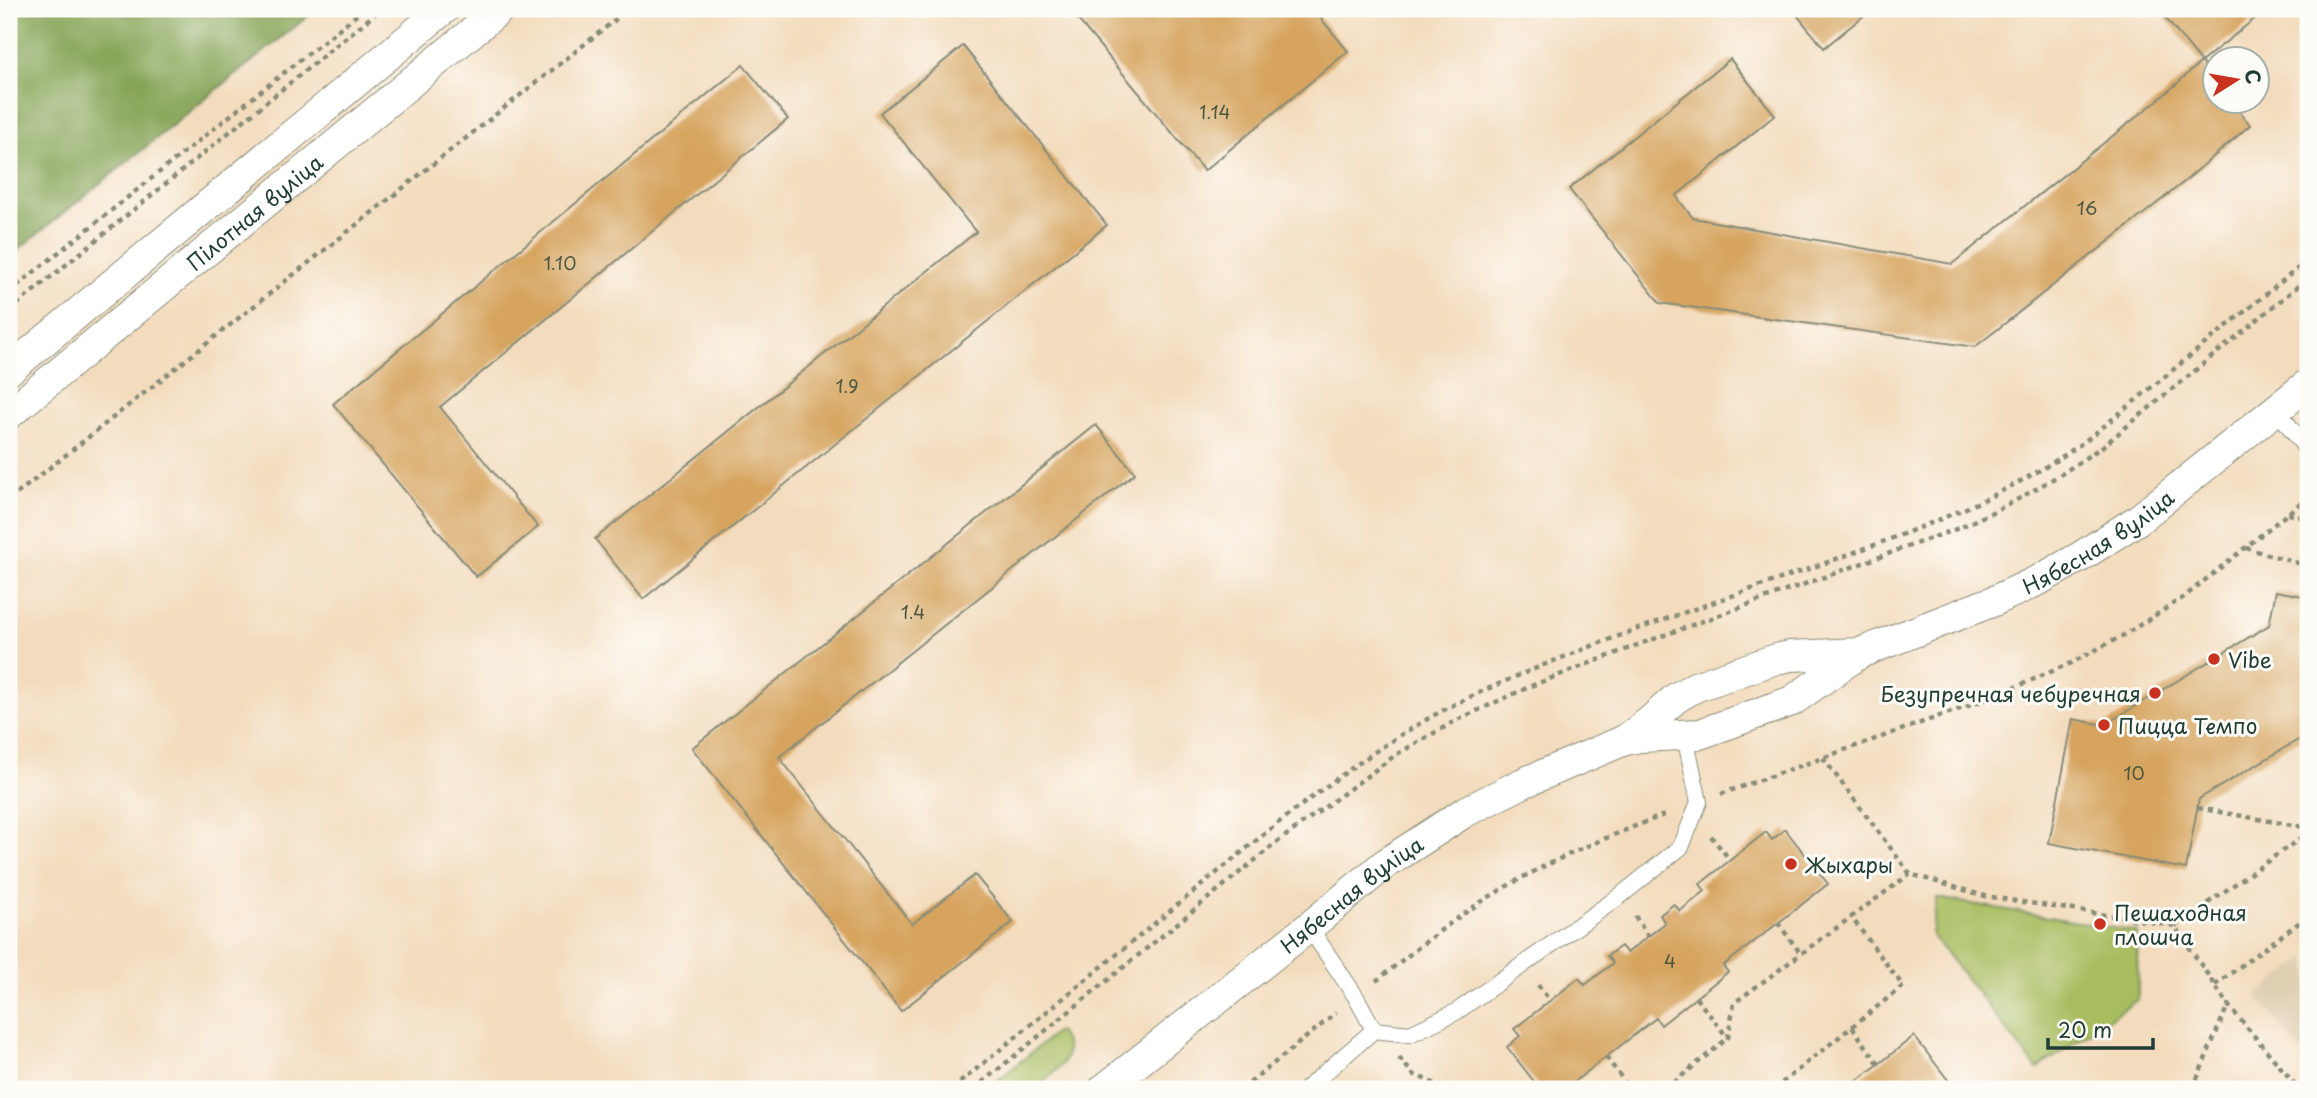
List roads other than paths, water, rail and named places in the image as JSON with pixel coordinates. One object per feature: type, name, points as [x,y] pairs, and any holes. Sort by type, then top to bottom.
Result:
[{"type":"street","name":"Пілотная вуліца","points":[[9,370],[444,9]]},
{"type":"street","name":"Пілотная вуліца","points":[[9,414],[500,9]]},
{"type":"street","name":"Нябесная вуліца","points":[[1104,1089],[1385,864],[1442,825],[1523,783],[1625,740],[1685,736],[1713,730],[1792,701],[1860,653],[1994,601],[2080,558],[2168,497],[2308,384]]},
{"type":"street","name":"Нябесная вуліца","points":[[1625,740],[1649,723],[1676,698],[1695,687],[1776,659],[1860,653]]},
{"type":"lane","points":[[2277,410],[2308,451]]},
{"type":"lane","points":[[1306,1089],[1374,1030],[1409,1034],[1456,1012],[1620,896],[1681,848],[1699,802],[1685,736]]},
{"type":"lane","points":[[1309,927],[1374,1030]]},
{"type":"place","name":"Vibe","points":[[2214,659]]},
{"type":"place","name":"Безупречная чебуречная","points":[[2155,693]]},
{"type":"place","name":"Пицца Темпо","points":[[2104,725]]},
{"type":"place","name":"Жыхары","points":[[1791,864]]},
{"type":"place","name":"Пешаходная плошча","points":[[2100,924]]}]
